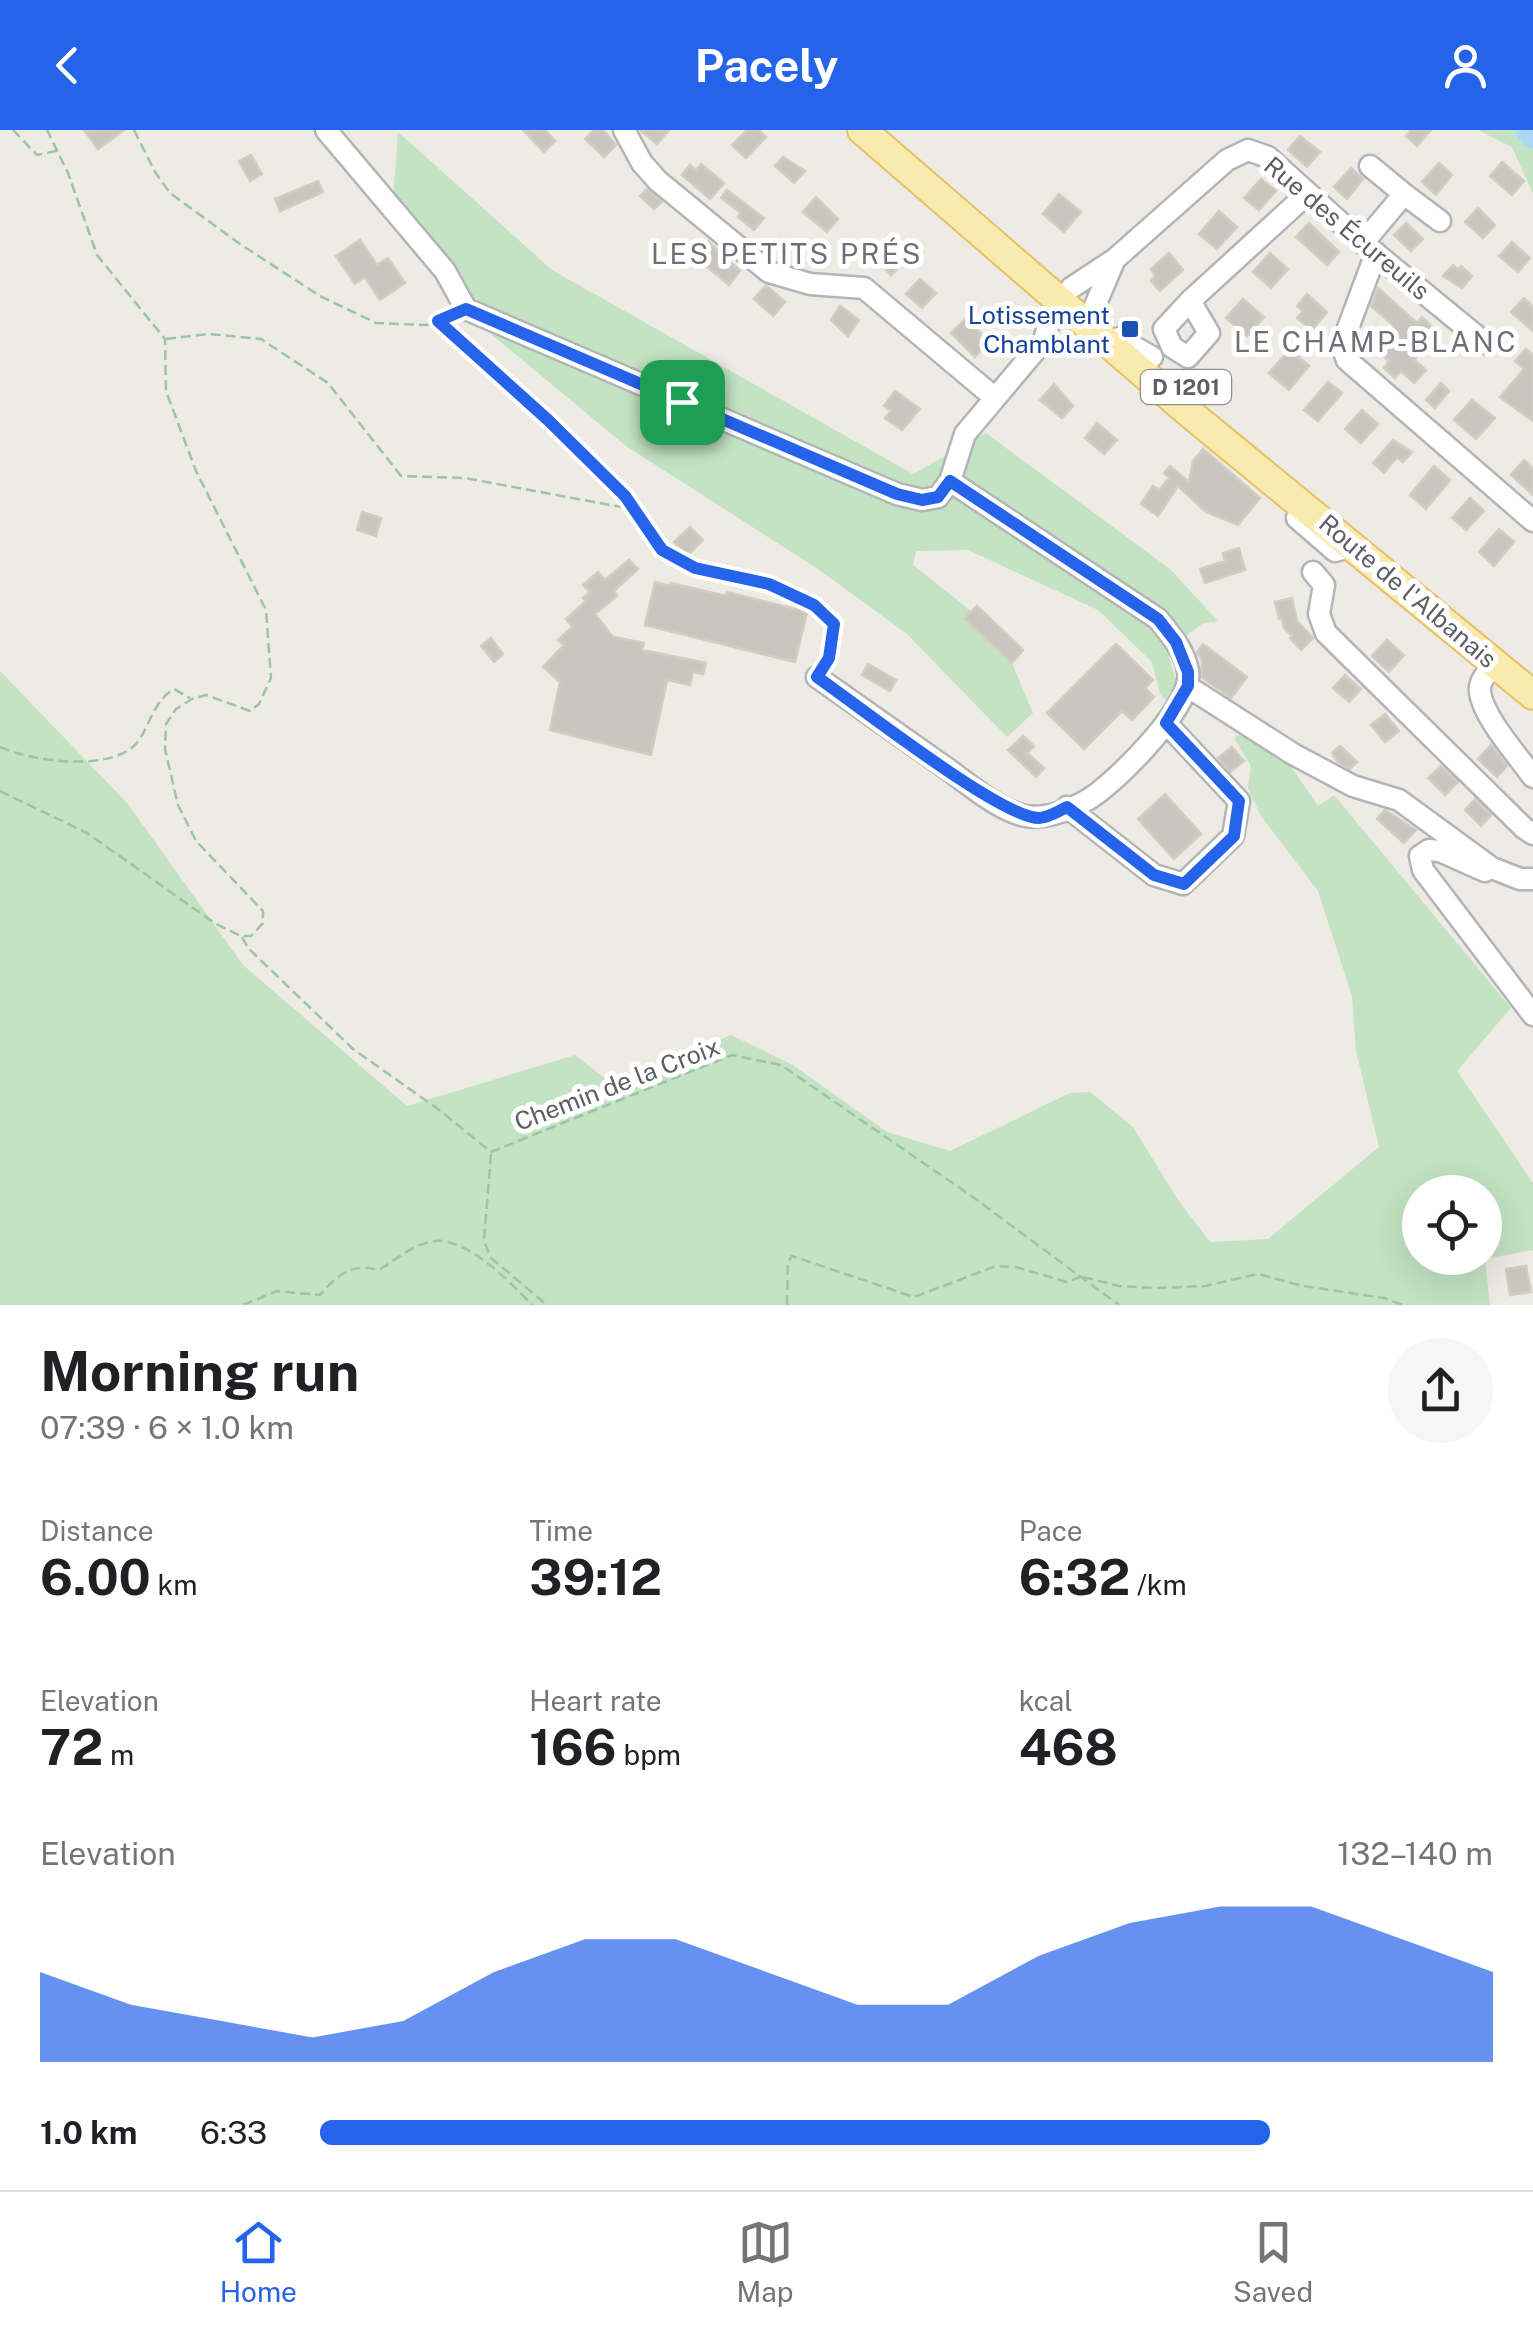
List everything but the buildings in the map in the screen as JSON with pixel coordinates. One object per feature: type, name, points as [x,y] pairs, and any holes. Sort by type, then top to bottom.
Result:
[{"type":"main road","points":[[862,130],[1002,251],[1076,303]]},
{"type":"main road","name":"Route de l'Albanais","points":[[873,130],[1076,303],[1202,423],[1533,695]]},
{"type":"main road","name":"Route de l'Albanais","points":[[1076,303],[1152,357],[1266,462],[1283,487]]},
{"type":"street","points":[[326,130],[444,271],[466,309],[897,494],[922,500],[938,497],[950,481],[966,434],[1044,340],[1052,316],[1076,303]]},
{"type":"street","points":[[624,130],[658,182],[770,272],[810,284],[864,288],[995,398]]},
{"type":"street","name":"Rue des Écureuils","points":[[1076,303],[1115,259],[1237,154],[1248,150],[1268,158],[1486,343]]},
{"type":"street","points":[[1370,166],[1440,221]]},
{"type":"street","points":[[1190,301],[1307,194]]},
{"type":"street","points":[[1404,194],[1370,248],[1345,336],[1343,349],[1347,360],[1533,521]]},
{"type":"street","name":"Rue des Écureuils","points":[[1076,303],[1115,259]]},
{"type":"street","points":[[1202,423],[1209,444],[1335,551],[1354,546]]},
{"type":"street","points":[[817,677],[985,796],[1018,814],[1041,819],[1097,794],[1166,723],[1188,686],[1188,672],[1176,642],[1158,619],[950,481]]},
{"type":"street","points":[[1313,572],[1324,584],[1319,614],[1326,633],[1533,834]]},
{"type":"street","points":[[1495,663],[1482,680],[1480,692],[1493,721],[1533,777]]},
{"type":"street","points":[[1188,686],[1292,754],[1353,786],[1398,800],[1492,868],[1520,879],[1533,878]]},
{"type":"street","points":[[1067,807],[1154,875],[1184,884],[1234,836],[1239,801],[1166,723]]},
{"type":"street","points":[[1492,868],[1484,872],[1440,851],[1429,850],[1420,856],[1422,870],[1533,1015]]},
{"type":"path","points":[[14,130],[37,154],[58,150]]},
{"type":"path","points":[[48,130],[97,256],[165,340],[166,391],[196,471],[266,610],[271,678],[259,704],[250,711],[206,695],[176,709],[166,724],[169,768],[178,806],[196,841],[262,911],[260,930],[252,936],[241,936]]},
{"type":"path","points":[[134,130],[170,193],[320,296],[376,324],[428,326],[466,309]]},
{"type":"path","points":[[438,321],[548,420],[637,510],[662,550],[695,568],[769,584],[814,605],[834,624],[829,658],[817,677]]},
{"type":"path","points":[[165,340],[208,334],[262,340],[328,383],[401,476],[465,478],[637,510]]},
{"type":"path","points":[[0,747],[58,760],[96,761],[126,754],[140,740],[163,695],[174,689],[192,699]]},
{"type":"path","name":"Chemin de la Croix","points":[[0,791],[87,833],[216,924],[241,936],[248,948],[353,1049],[491,1152],[732,1055],[781,1065],[1119,1305]]},
{"type":"path","points":[[491,1152],[484,1240],[490,1256],[547,1305]]},
{"type":"path","points":[[243,1305],[277,1291],[320,1295],[335,1277],[352,1269],[379,1270],[421,1245],[438,1240],[471,1252],[504,1276],[532,1305]]},
{"type":"path","points":[[788,1305],[788,1262],[792,1256],[914,1297],[996,1266],[1016,1267],[1067,1282],[1081,1276]]},
{"type":"path","name":"Chemin de la Croix","points":[[1081,1276],[1119,1286],[1158,1288],[1205,1286],[1258,1274],[1403,1305]]},
{"type":"green space","points":[[1478,130],[1533,130],[1533,194],[1512,147]]},
{"type":"green space","points":[[398,132],[552,270],[913,474],[986,433],[1170,569],[1218,621],[1202,624],[1167,650],[1178,689],[1170,705],[1160,694],[1152,662],[1098,610],[968,550],[916,551],[913,565],[971,611],[965,619],[1012,663],[1033,713],[1007,737],[907,634],[818,569],[626,446],[491,334],[393,200]]},
{"type":"green space","points":[[0,671],[128,804],[243,965],[407,1106],[575,1055],[613,1085],[731,1035],[793,1065],[887,1132],[950,1151],[1070,1093],[1090,1092],[1133,1127],[1178,1200],[1210,1242],[1268,1239],[1379,1147],[1356,1051],[1352,996],[1318,891],[1261,816],[1248,788],[1251,766],[1234,737],[1264,727],[1318,806],[1334,795],[1511,1008],[1457,1071],[1533,1183],[1533,1250],[1502,1256],[1502,1175],[1402,1175],[1402,1275],[1487,1275],[1490,1305],[0,1305]]},
{"type":"waterway","points":[[1528,130],[1533,136]]},
{"type":"place","name":"Lotissement Chamblant","points":[[1130,329]]},
{"type":"district","name":"LES PETITS PRÉS","points":[[787,253]]},
{"type":"district","name":"LE CHAMP-BLANC","points":[[1376,341]]},
{"type":"route","points":[[466,309],[682,402],[897,494],[922,500],[938,497],[950,481],[1158,619],[1176,642],[1188,672],[1188,686],[1166,723],[1239,801],[1234,836],[1184,884],[1154,875],[1067,807],[1041,819],[1018,814],[985,796],[817,677],[829,658],[834,624],[814,605],[769,584],[695,568],[662,550],[625,496],[438,321],[466,309]]}]
